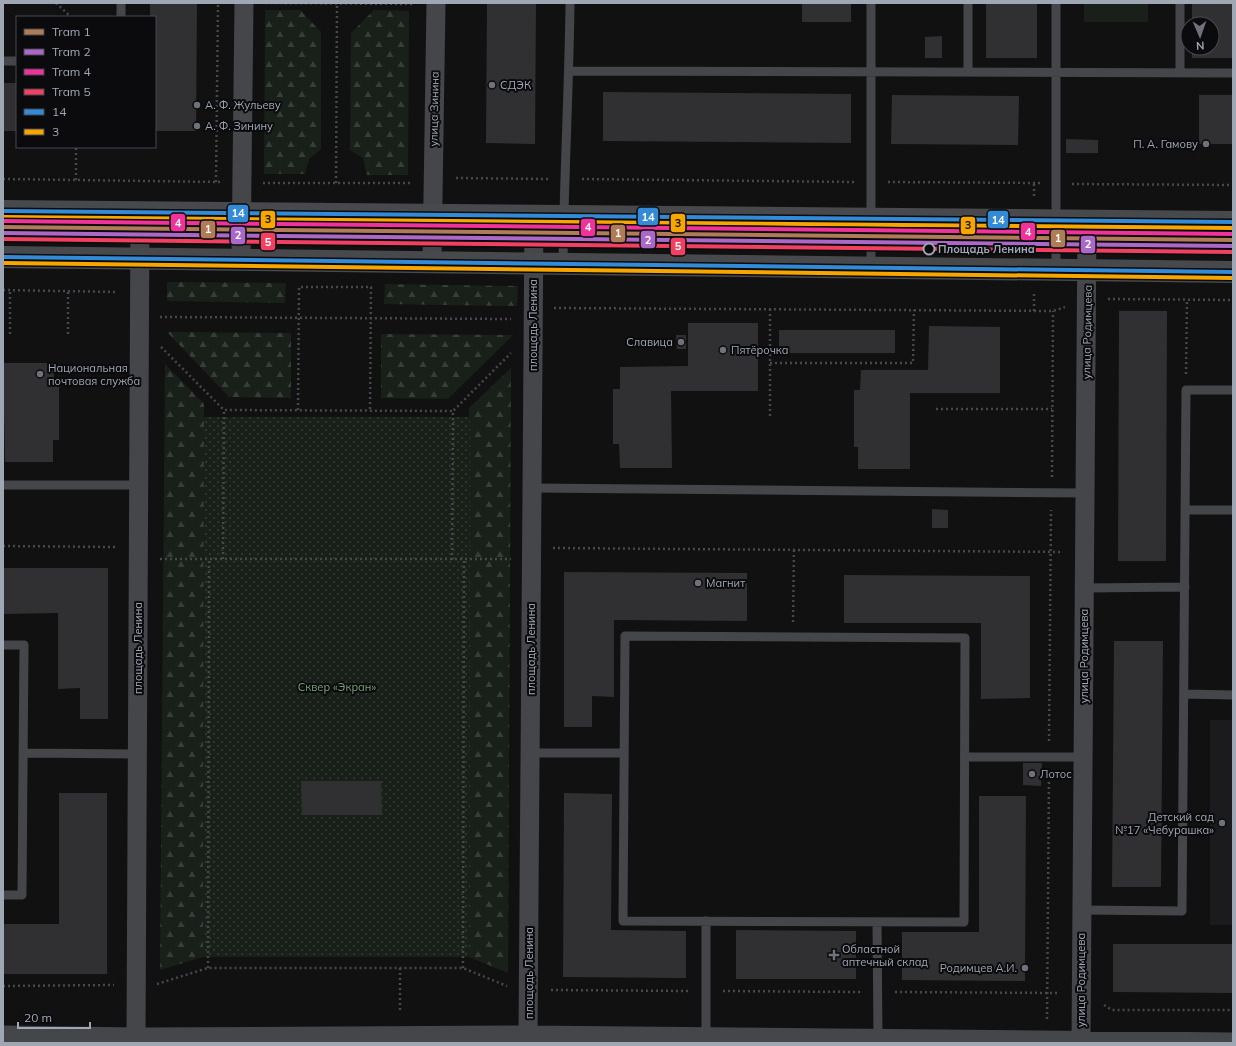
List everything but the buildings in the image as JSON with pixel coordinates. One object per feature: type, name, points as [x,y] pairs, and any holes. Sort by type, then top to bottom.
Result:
[{"type":"main road","points":[[3,211],[1233,222]]},
{"type":"main road","points":[[3,257],[1233,272]]},
{"type":"street","points":[[241,260],[244,3]]},
{"type":"street","name":"улица Зинина","points":[[432,262],[436,3]]},
{"type":"street","name":"площадь Ленина","points":[[136,1037],[140,212]]},
{"type":"street","name":"площадь Ленина","points":[[528,1035],[532,488],[526,313],[534,264],[534,216]]},
{"type":"street","name":"улица Родимцева","points":[[1081,1041],[1087,221]]},
{"type":"street","points":[[3,1035],[332,1040],[400,1036],[528,1035],[1233,1042]]},
{"type":"lane","points":[[121,3],[121,16]]},
{"type":"lane","points":[[563,264],[564,179],[570,71],[570,3]]},
{"type":"lane","points":[[871,3],[871,267]]},
{"type":"lane","points":[[968,3],[968,72]]},
{"type":"lane","points":[[1056,3],[1056,270]]},
{"type":"lane","points":[[1180,3],[1180,73]]},
{"type":"lane","points":[[3,61],[16,61]]},
{"type":"lane","points":[[570,71],[1233,73]]},
{"type":"lane","points":[[1082,910],[1182,911],[1186,390],[1233,390]]},
{"type":"lane","points":[[3,485],[139,485]]},
{"type":"lane","points":[[532,488],[1085,493]]},
{"type":"lane","points":[[1185,510],[1233,510]]},
{"type":"lane","points":[[1085,588],[1185,587]]},
{"type":"lane","points":[[625,636],[965,638],[964,922],[623,921],[624,753],[625,636]]},
{"type":"lane","points":[[3,645],[24,645],[22,895],[3,894]]},
{"type":"lane","points":[[1184,694],[1233,695]]},
{"type":"lane","points":[[24,753],[137,754]]},
{"type":"lane","points":[[530,753],[624,753]]},
{"type":"lane","points":[[965,757],[1083,757]]},
{"type":"lane","points":[[706,921],[706,1037]]},
{"type":"lane","points":[[877,922],[878,1039]]},
{"type":"path","points":[[56,3],[70,16]]},
{"type":"path","points":[[216,182],[218,3]]},
{"type":"path","points":[[257,3],[417,3]]},
{"type":"path","points":[[336,183],[337,4]]},
{"type":"path","points":[[76,148],[76,180]]},
{"type":"path","points":[[450,178],[1233,185]]},
{"type":"path","points":[[3,179],[416,183]]},
{"type":"path","points":[[298,410],[299,287],[371,287],[370,411]]},
{"type":"path","points":[[3,290],[140,292]]},
{"type":"path","points":[[1034,290],[1034,311]]},
{"type":"path","points":[[10,291],[10,334]]},
{"type":"path","points":[[68,291],[68,334]]},
{"type":"path","points":[[160,317],[370,318],[526,313],[770,310],[1053,311],[1087,299],[1233,300]]},
{"type":"path","points":[[1186,390],[1187,299]]},
{"type":"path","points":[[770,310],[770,417]]},
{"type":"path","points":[[770,363],[913,363],[914,310]]},
{"type":"path","points":[[1047,1041],[1053,311]]},
{"type":"path","points":[[160,345],[224,410],[223,559]]},
{"type":"path","points":[[452,560],[453,411],[513,351]]},
{"type":"path","points":[[936,409],[1052,409]]},
{"type":"path","points":[[224,410],[453,411]]},
{"type":"path","points":[[3,546],[139,547],[157,559],[518,559],[532,548],[1085,553]]},
{"type":"path","points":[[793,637],[794,550]]},
{"type":"path","points":[[208,968],[209,559]]},
{"type":"path","points":[[463,968],[464,559]]},
{"type":"path","points":[[3,986],[153,985],[208,968],[463,968],[516,990],[1081,993],[1112,1010],[1233,1010]]},
{"type":"path","points":[[400,968],[400,1036]]},
{"type":"shaded area","name":"Детский сад №17 «Чебурашка»","points":[[1210,720],[1233,720],[1233,925],[1210,925]]},
{"type":"green space","points":[[1084,3],[1148,3],[1148,22],[1084,22]]},
{"type":"green space","points":[[265,10],[300,10],[321,32],[321,149],[309,159],[305,174],[264,174]]},
{"type":"green space","points":[[374,10],[409,11],[408,175],[367,175],[363,158],[350,150],[351,33]]},
{"type":"green space","points":[[167,282],[286,283],[285,303],[167,301]]},
{"type":"green space","points":[[385,284],[518,286],[517,306],[384,304]]},
{"type":"green space","points":[[167,332],[291,333],[291,398],[229,397]]},
{"type":"green space","points":[[381,334],[513,335],[448,399],[381,398]]},
{"type":"green space","points":[[165,364],[204,404],[203,957],[160,970]]},
{"type":"green space","points":[[511,368],[508,973],[469,957],[469,408]]},
{"type":"green space","name":"Сквер «Экран»","points":[[204,417],[470,417],[469,957],[203,957]]},
{"type":"tram line","name":"4","points":[[3,221],[1233,234]]},
{"type":"tram line","name":"1","points":[[3,227],[1233,240]]},
{"type":"tram line","name":"2","points":[[3,233],[1233,246]]},
{"type":"tram line","name":"5","points":[[3,239],[1233,252]]},
{"type":"transit line","name":"14","points":[[3,211],[1233,222]]},
{"type":"transit line","name":"3","points":[[3,217],[1233,228]]},
{"type":"transit line","name":"14","points":[[3,257],[1233,272]]},
{"type":"transit line","name":"3","points":[[3,263],[1233,278]]},
{"type":"place","name":"СДЭК","points":[[492,85]]},
{"type":"place","name":"А. Ф. Жульеву","points":[[197,105]]},
{"type":"place","name":"А. Ф. Зинину","points":[[197,126]]},
{"type":"place","name":"П. А. Гамову","points":[[1206,144]]},
{"type":"place","name":"Площадь Ленина","points":[[929,249]]},
{"type":"place","name":"Славица","points":[[681,342]]},
{"type":"place","name":"Пятёрочка","points":[[723,350]]},
{"type":"place","name":"Национальная почтовая служба","points":[[40,374]]},
{"type":"place","name":"Магнит","points":[[698,583]]},
{"type":"place","name":"Лотос","points":[[1032,774]]},
{"type":"place","name":"Детский сад №17 «Чебурашка»","points":[[1222,823]]},
{"type":"place","name":"Областной аптечный склад","points":[[834,955]]},
{"type":"place","name":"Родимцев А.И.","points":[[1025,968]]}]
